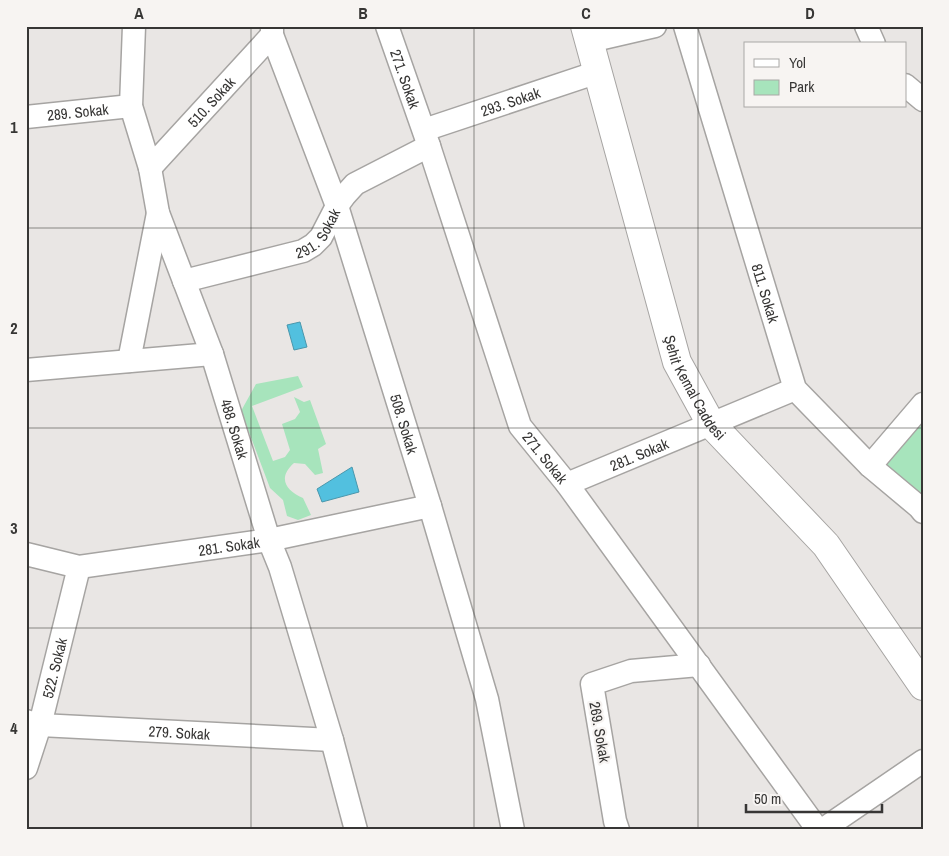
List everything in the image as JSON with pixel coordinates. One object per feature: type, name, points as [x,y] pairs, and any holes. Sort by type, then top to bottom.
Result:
[{"type":"main road","name":"Şehit Kemal Caddesi","points":[[587,34],[677,362],[711,424],[826,545],[923,686]]},
{"type":"street","name":"488. Sokak","points":[[134,26],[131,106],[150,168],[158,213],[212,354],[280,567],[332,740],[356,830]]},
{"type":"street","name":"271. Sokak","points":[[386,26],[426,138],[520,426],[568,484],[818,830]]},
{"type":"street","points":[[587,34],[655,26]]},
{"type":"street","name":"811. Sokak","points":[[686,26],[795,389],[870,466],[923,512]]},
{"type":"street","points":[[866,26],[873,42]]},
{"type":"street","name":"510. Sokak","points":[[150,168],[272,31]]},
{"type":"street","name":"508. Sokak","points":[[272,31],[337,206],[430,506],[486,699],[513,830]]},
{"type":"street","name":"293. Sokak","points":[[426,138],[598,72]]},
{"type":"street","points":[[906,86],[923,100]]},
{"type":"street","name":"289. Sokak","points":[[26,117],[131,106]]},
{"type":"street","name":"291. Sokak","points":[[184,281],[303,251],[314,245],[321,237],[337,206],[355,184],[426,138]]},
{"type":"street","points":[[129,361],[158,213]]},
{"type":"street","points":[[26,370],[212,354]]},
{"type":"street","name":"281. Sokak","points":[[568,484],[795,389]]},
{"type":"street","points":[[870,466],[923,404]]},
{"type":"street","name":"281. Sokak","points":[[26,554],[79,567],[270,540],[430,506]]},
{"type":"street","name":"522. Sokak","points":[[26,768],[33,723],[79,567]]},
{"type":"street","name":"269. Sokak","points":[[618,830],[592,684],[631,671],[699,665]]},
{"type":"street","name":"279. Sokak","points":[[33,723],[332,740]]},
{"type":"street","points":[[822,830],[923,761]]},
{"type":"green space","points":[[298,376],[303,387],[252,406],[273,461],[285,457],[290,450],[282,424],[295,419],[300,412],[294,397],[304,402],[310,400],[326,444],[318,449],[323,473],[315,475],[305,464],[294,463],[286,474],[285,479],[288,488],[303,498],[311,515],[298,520],[287,516],[283,500],[270,488],[241,411],[256,384]]},
{"type":"green space","points":[[923,415],[923,497],[883,463]]},
{"type":"water","points":[[300,322],[307,347],[294,350],[287,325]]},
{"type":"water","points":[[352,467],[359,492],[322,502],[317,489]]}]
